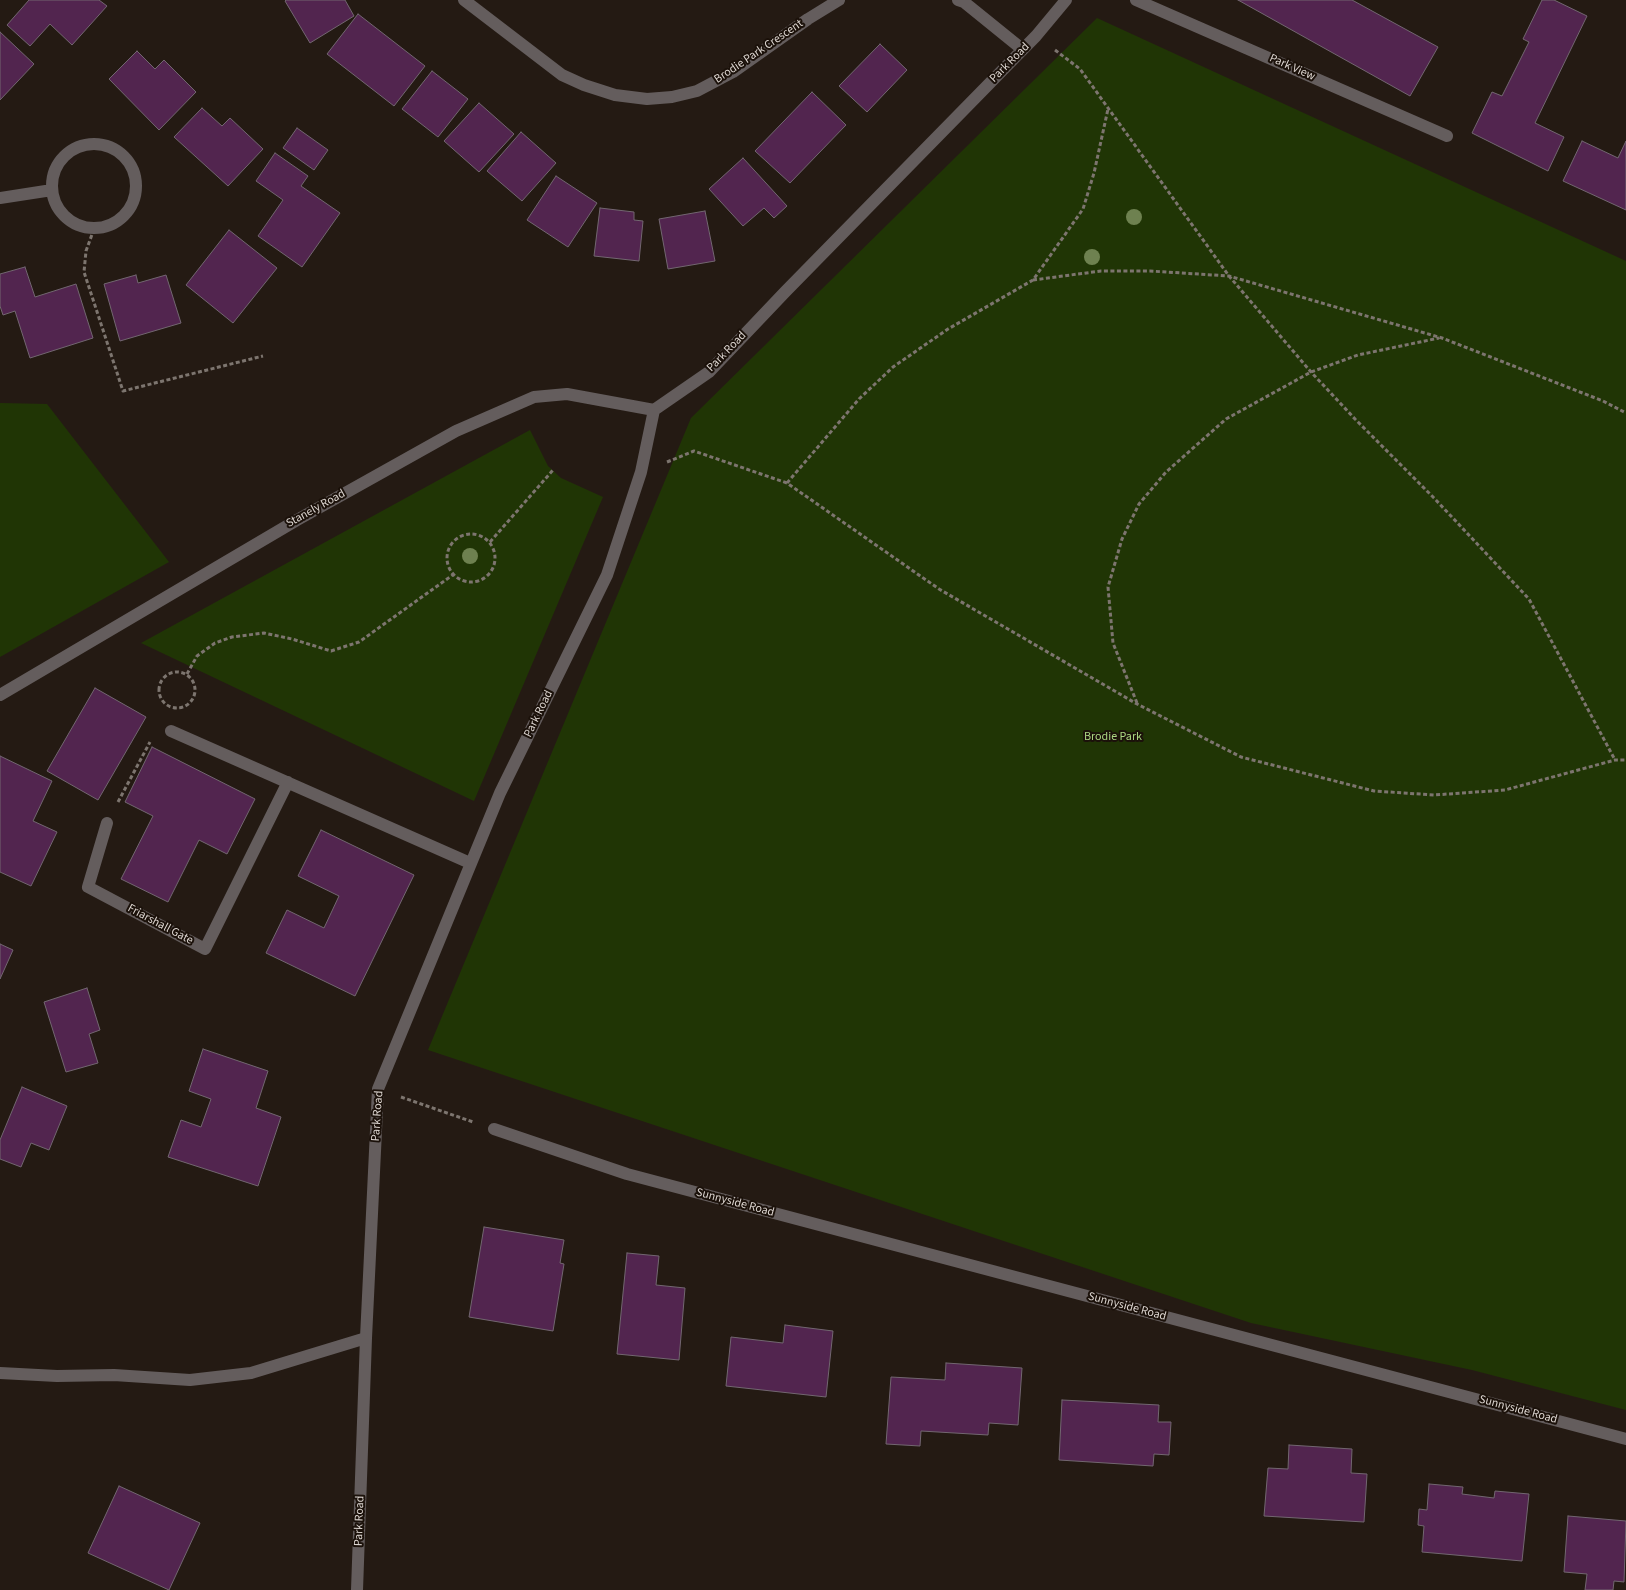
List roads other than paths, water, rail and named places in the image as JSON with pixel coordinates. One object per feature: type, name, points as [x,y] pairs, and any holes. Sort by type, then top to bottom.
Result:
[{"type":"street","name":"Brodie Park Crescent","points":[[464,0],[562,75],[584,85],[616,95],[646,99],[672,97],[696,91],[733,72],[808,19],[839,0]]},
{"type":"street","points":[[958,0],[964,2],[1022,49]]},
{"type":"street","name":"Park Road","points":[[357,1590],[366,1338],[378,1089],[500,792],[607,575],[640,472],[654,410],[709,372],[1036,36],[1066,0]]},
{"type":"street","name":"Park View","points":[[1136,0],[1447,136]]},
{"type":"street","points":[[90,144],[100,144],[114,149],[126,158],[134,171],[137,185],[134,200],[127,213],[115,223],[94,229],[79,226],[66,218],[57,207],[52,190],[56,168],[64,157],[76,148],[90,144]]},
{"type":"street","points":[[0,198],[52,190]]},
{"type":"street","name":"Stanely Road","points":[[0,694],[305,515],[456,431],[534,397],[567,394],[654,410]]},
{"type":"street","points":[[171,731],[470,863]]},
{"type":"street","name":"Friarshall Gate","points":[[107,823],[88,887],[205,949],[288,782]]},
{"type":"street","name":"Sunnyside Road","points":[[494,1129],[627,1174],[1626,1439]]},
{"type":"street","points":[[0,1373],[57,1376],[114,1375],[190,1380],[251,1373],[366,1338]]},
{"type":"park label","name":"Brodie Park","points":[[1113,737]]}]
